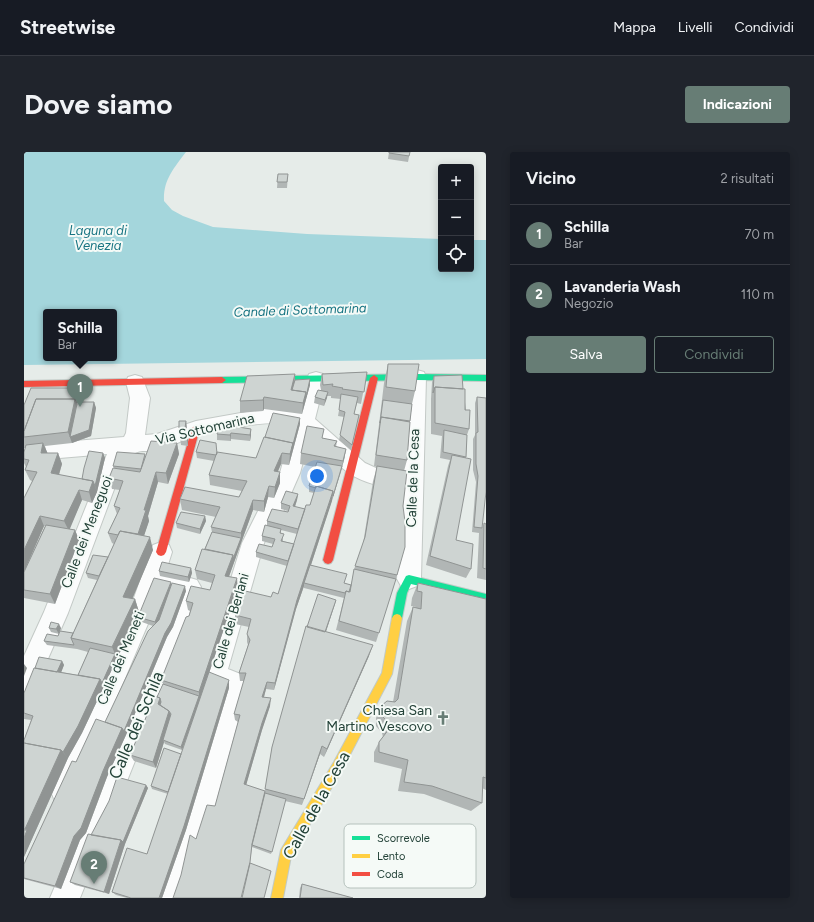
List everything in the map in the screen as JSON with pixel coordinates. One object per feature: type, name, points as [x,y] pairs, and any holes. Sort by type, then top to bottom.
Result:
[{"type":"street","points":[[24,384],[417,377],[486,378]]},
{"type":"street","name":"Calle de la Cesa","points":[[277,898],[285,854],[338,766],[387,674],[402,593],[409,579],[417,377]]},
{"type":"street","points":[[328,560],[374,378]]},
{"type":"street","name":"Calle dei Berlani","points":[[169,898],[188,837],[202,808],[239,686],[214,675],[253,543],[267,515],[275,506],[290,473],[316,379]]},
{"type":"street","points":[[131,444],[136,433],[140,398],[134,382]]},
{"type":"street","name":"Via Sottomarina","points":[[24,452],[158,442],[196,428],[275,415],[304,420],[314,427],[352,464],[364,472],[384,479],[412,482]]},
{"type":"street","name":"Calle dei Meneti","points":[[56,807],[141,612],[161,552],[196,428]]},
{"type":"street","name":"Calle dei Meneguoi","points":[[24,684],[56,613],[116,456],[131,444]]},
{"type":"street","name":"Calle dei Schila","points":[[65,898],[176,629],[189,587],[152,578]]},
{"type":"street","points":[[409,579],[486,598]]},
{"type":"water","name":"Laguna di Venezia","points":[[24,152],[186,152],[167,180],[164,194],[164,201],[172,210],[183,216],[213,227],[307,234],[438,239],[438,272],[474,272],[474,240],[486,240],[486,359],[24,365]]},
{"type":"building","points":[[389,152],[410,152],[409,156]]},
{"type":"building","points":[[278,174],[288,174],[287,182],[277,182]]},
{"type":"building","points":[[388,364],[419,364],[415,391],[386,387]]},
{"type":"building","points":[[367,372],[364,392],[342,389],[343,388],[332,386],[333,384],[323,385],[322,374]]},
{"type":"building","points":[[295,374],[291,390],[306,392],[303,403],[264,397],[263,400],[240,401],[247,376]]},
{"type":"building","points":[[462,375],[463,389],[435,387],[433,393],[434,376]]},
{"type":"building","points":[[310,379],[306,397],[306,392],[292,390],[295,380]]},
{"type":"building","points":[[435,387],[465,389],[465,410],[470,410],[469,429],[435,423]]},
{"type":"building","points":[[31,388],[76,388],[80,390],[77,402],[94,402],[89,430],[70,437],[77,404],[75,399],[36,399],[24,431],[24,405]]},
{"type":"building","points":[[318,390],[328,392],[325,400],[315,397]]},
{"type":"building","points":[[341,394],[358,397],[354,414],[359,415],[352,445],[340,435],[345,412],[339,410]]},
{"type":"building","points":[[477,397],[486,398],[486,492],[482,528],[474,527],[478,476],[476,464],[476,433],[478,432]]},
{"type":"building","points":[[36,399],[75,399],[68,432],[24,437],[24,431]]},
{"type":"building","points":[[383,400],[412,404],[410,421],[381,417],[380,423]]},
{"type":"building","points":[[273,413],[300,418],[292,448],[293,443],[265,437]]},
{"type":"building","points":[[381,417],[410,422],[407,460],[376,455]]},
{"type":"building","points":[[179,421],[186,421],[185,428],[179,428]]},
{"type":"building","points":[[219,423],[232,424],[232,426],[251,429],[250,435],[231,433],[230,435],[217,434]]},
{"type":"building","points":[[307,426],[324,429],[322,438],[337,441],[334,446],[346,449],[343,461],[301,453]]},
{"type":"building","points":[[444,430],[467,435],[466,457],[443,452]]},
{"type":"building","points":[[264,437],[293,443],[290,454],[282,453],[274,471],[280,472],[275,487],[269,486],[264,501],[253,500],[241,533],[211,527],[220,507],[180,499],[185,487],[239,497],[247,481],[209,475],[217,452],[256,458]]},
{"type":"building","points":[[200,440],[216,443],[217,454],[196,452]]},
{"type":"building","points":[[151,441],[177,443],[166,473],[156,472],[138,534],[120,531],[118,535],[108,533],[120,508],[114,506],[123,481],[109,478],[113,468],[140,472]]},
{"type":"building","points":[[43,443],[41,453],[58,453],[51,473],[93,481],[89,492],[79,490],[64,521],[40,516],[24,550],[24,498],[37,472],[25,470],[29,460],[24,459],[24,452],[26,445]]},
{"type":"building","points":[[89,451],[103,453],[95,486],[93,481],[82,479]]},
{"type":"building","points":[[117,452],[145,454],[141,469],[113,466]]},
{"type":"building","points":[[452,455],[471,459],[456,540],[473,544],[471,569],[430,556]]},
{"type":"building","points":[[317,462],[342,466],[333,496],[333,491],[316,486],[316,488],[309,486]]},
{"type":"building","points":[[377,466],[407,471],[403,506],[405,522],[405,547],[397,575],[355,566],[365,537]]},
{"type":"building","points":[[316,486],[333,491],[297,600],[275,683],[267,682],[262,697],[271,698],[244,784],[265,791],[241,898],[173,898],[181,875],[190,835],[196,839],[207,805],[215,806],[240,715],[234,714],[246,673],[239,673],[250,640],[247,634],[251,619],[235,615],[241,590],[271,597],[273,592],[278,594],[306,505],[310,505]]},
{"type":"building","points":[[286,491],[298,494],[293,506],[305,509],[298,529],[267,521],[272,509],[288,512],[290,506],[281,503]]},
{"type":"building","points":[[181,512],[205,516],[200,529],[176,523]]},
{"type":"building","points":[[484,523],[486,524],[486,569],[483,568]]},
{"type":"building","points":[[46,525],[75,530],[50,594],[24,590],[24,572]]},
{"type":"building","points":[[265,525],[281,529],[280,533],[284,534],[281,541],[294,544],[288,561],[256,552],[259,544],[272,547],[275,539],[262,536]]},
{"type":"building","points":[[120,531],[150,537],[123,597],[135,599],[112,647],[71,638]]},
{"type":"building","points":[[212,532],[241,538],[233,559],[233,555],[205,549]]},
{"type":"building","points":[[202,549],[233,555],[225,576],[237,578],[199,692],[161,680],[186,617],[189,616],[193,603],[186,601],[191,586],[210,590],[215,575],[195,570]]},
{"type":"building","points":[[93,555],[108,557],[99,576],[86,573]]},
{"type":"building","points":[[162,562],[191,568],[188,577],[159,571]]},
{"type":"building","points":[[310,565],[347,574],[344,583],[351,585],[349,592],[346,591],[345,593],[304,583]]},
{"type":"building","points":[[354,569],[396,579],[379,633],[339,621],[346,591],[350,592]]},
{"type":"building","points":[[154,578],[171,582],[155,622],[138,617]]},
{"type":"building","points":[[172,583],[185,586],[171,623],[165,633],[124,731],[122,728],[105,722],[148,631],[159,620]]},
{"type":"building","name":"Chiesa San Martino Vescovo","points":[[418,583],[486,599],[486,778],[483,777],[482,803],[432,786],[404,782],[408,760],[379,752],[379,742],[389,729],[388,722],[381,715],[381,706],[387,701],[395,702],[398,699],[413,607],[421,609],[422,592],[417,591]]},
{"type":"building","points":[[318,594],[336,600],[325,632],[307,627]]},
{"type":"building","points":[[51,622],[59,624],[56,629],[49,628]]},
{"type":"building","points":[[306,626],[373,645],[327,749],[322,746],[304,799],[265,789],[272,747]]},
{"type":"building","points":[[60,631],[73,633],[71,638],[74,645],[44,641],[47,634],[58,636]]},
{"type":"building","points":[[90,648],[115,654],[102,683],[100,679],[78,675]]},
{"type":"building","points":[[39,657],[62,661],[57,672],[35,668]]},
{"type":"building","points":[[34,668],[100,679],[78,726],[63,752],[61,750],[24,743],[33,716],[24,713],[24,693]]},
{"type":"building","points":[[209,672],[229,680],[184,826],[159,898],[131,898],[112,892],[127,848],[147,854]]},
{"type":"building","points":[[163,684],[199,696],[181,747],[163,740],[171,714],[160,705],[160,698],[157,697]]},
{"type":"building","points":[[155,696],[160,698],[158,704],[169,711],[153,762],[130,755]]},
{"type":"building","points":[[96,719],[122,728],[103,771],[81,828],[74,836],[55,886],[24,878],[24,864],[72,761],[76,762]]},
{"type":"building","points":[[24,743],[61,750],[25,829],[24,829]]},
{"type":"building","points":[[164,748],[181,754],[168,792],[151,786]]},
{"type":"building","points":[[117,777],[146,785],[123,842],[121,840],[91,835],[109,801]]},
{"type":"building","points":[[265,793],[286,799],[272,852],[252,845]]},
{"type":"building","points":[[24,830],[27,830],[24,838]]},
{"type":"building","points":[[88,834],[121,840],[104,892],[70,882]]},
{"type":"building","points":[[250,863],[271,871],[264,898],[242,898]]},
{"type":"building","points":[[302,884],[353,898],[300,898]]},
{"type":"traffic: fast","points":[[222,380],[417,377],[486,378]]},
{"type":"traffic: fast","points":[[397,618],[402,593],[409,579],[486,598]]},
{"type":"traffic: slow","points":[[277,898],[285,854],[338,766],[387,674],[397,618]]},
{"type":"traffic: jam","points":[[328,560],[374,378]]},
{"type":"traffic: jam","points":[[24,384],[222,380]]},
{"type":"traffic: jam","points":[[161,552],[196,428]]},
{"type":"place","name":"Schilla","points":[[80,407]]},
{"type":"place","name":"Chiesa San Martino Vescovo","points":[[443,718]]},
{"type":"place","name":"Lavanderia Wash","points":[[94,884]]},
{"type":"water label","name":"Canale di Sottomarina","points":[[300,310]]}]
